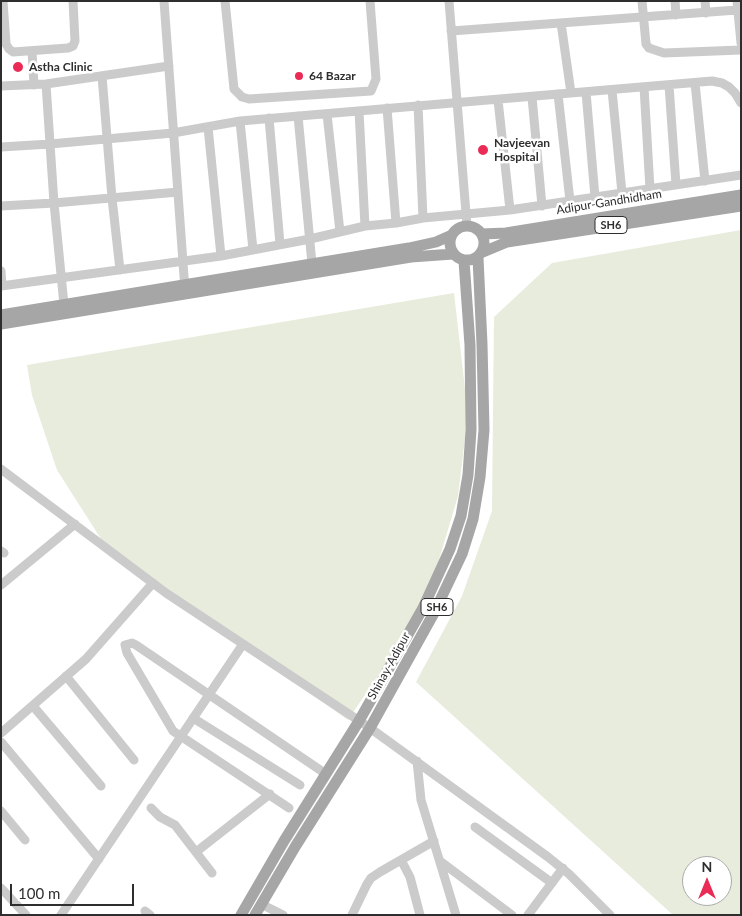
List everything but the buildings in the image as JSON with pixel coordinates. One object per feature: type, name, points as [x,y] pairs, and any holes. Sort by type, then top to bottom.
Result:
[{"type":"main road","name":"Adipur-Gandhidham","points":[[482,234],[506,233],[741,195]]},
{"type":"main road","name":"SH6","points":[[464,261],[471,261],[507,242],[741,206]]},
{"type":"main road","points":[[1,324],[312,264],[409,248],[436,242],[452,235],[466,221],[482,234]]},
{"type":"main road","name":"SH6","points":[[480,255],[485,246],[482,234]]},
{"type":"main road","points":[[452,235],[450,248],[453,254],[464,261]]},
{"type":"main road","points":[[1,315],[411,257],[453,254]]},
{"type":"main road","name":"Shinay-Adipur","points":[[258,910],[294,847],[370,728],[434,613],[462,554],[473,519],[480,477],[484,430],[480,255]]},
{"type":"main road","name":"Shinay-Adipur","points":[[241,915],[284,841],[359,721],[422,608],[450,549],[461,516],[468,475],[471,430],[470,345],[464,261]]},
{"type":"street","points":[[3,1],[6,44],[14,52],[73,46],[75,40],[72,1]]},
{"type":"street","points":[[164,1],[185,290]]},
{"type":"street","points":[[226,1],[234,89],[242,97],[249,99],[371,90],[376,79],[370,1]]},
{"type":"street","points":[[449,1],[466,221]]},
{"type":"street","points":[[642,1],[646,44],[655,51],[664,53],[741,50]]},
{"type":"street","points":[[675,1],[676,15]]},
{"type":"street","points":[[705,1],[706,13]]},
{"type":"street","points":[[451,31],[706,13],[737,6],[741,43]]},
{"type":"street","points":[[561,23],[570,93]]},
{"type":"street","points":[[32,51],[34,85]]},
{"type":"street","points":[[1,86],[46,84],[169,66]]},
{"type":"street","points":[[102,76],[120,270]]},
{"type":"street","points":[[1,146],[50,144],[173,133],[240,121],[269,118],[712,81],[722,83],[736,93],[741,103]]},
{"type":"street","points":[[695,83],[705,181]]},
{"type":"street","points":[[46,84],[60,279],[64,305]]},
{"type":"street","points":[[669,85],[676,185]]},
{"type":"street","points":[[644,87],[650,189]]},
{"type":"street","points":[[612,90],[622,193]]},
{"type":"street","points":[[586,92],[595,198]]},
{"type":"street","points":[[558,94],[570,201]]},
{"type":"street","points":[[532,97],[542,206]]},
{"type":"street","points":[[498,100],[510,210]]},
{"type":"street","points":[[418,105],[423,218]]},
{"type":"street","points":[[386,108],[396,223]]},
{"type":"street","points":[[359,111],[366,226]]},
{"type":"street","points":[[327,114],[340,232]]},
{"type":"street","points":[[298,116],[312,264]]},
{"type":"street","points":[[269,118],[280,244]]},
{"type":"street","points":[[240,121],[253,250]]},
{"type":"street","points":[[208,127],[221,256]]},
{"type":"street","points":[[1,271],[2,286],[60,279],[221,256],[310,240],[366,226],[423,218],[466,221],[510,210],[741,175]]},
{"type":"street","points":[[1,206],[178,192]]},
{"type":"street","points":[[1,469],[153,583],[417,761],[563,868],[610,915]]},
{"type":"street","points":[[1,586],[75,524]]},
{"type":"street","points":[[1,733],[93,651],[153,583]]},
{"type":"street","points":[[289,808],[180,737],[168,725],[127,653],[125,645],[132,643],[136,645],[326,774]]},
{"type":"street","points":[[61,915],[243,644]]},
{"type":"street","points":[[66,676],[134,760]]},
{"type":"street","points":[[33,706],[101,786]]},
{"type":"street","points":[[193,718],[300,786]]},
{"type":"street","points":[[1,742],[99,859]]},
{"type":"street","points":[[417,761],[421,800],[456,915]]},
{"type":"street","points":[[196,852],[270,794]]},
{"type":"street","points":[[151,808],[160,817],[169,820],[175,825],[212,873]]},
{"type":"street","points":[[1,812],[25,840]]},
{"type":"street","points":[[475,828],[552,883]]},
{"type":"street","points":[[352,915],[367,884],[372,878],[434,841]]},
{"type":"street","points":[[401,860],[410,877],[420,915]]},
{"type":"street","points":[[440,860],[512,915]]},
{"type":"street","points":[[528,915],[563,868]]},
{"type":"street","points":[[1,888],[26,915]]},
{"type":"street","points":[[258,910],[283,915]]},
{"type":"green space","points":[[741,230],[741,915],[673,915],[416,682],[462,596],[492,511],[494,317],[552,263]]},
{"type":"green space","points":[[454,293],[465,389],[465,438],[458,496],[438,563],[406,634],[348,720],[110,553],[57,470],[32,395],[27,365]]},
{"type":"place","name":"Astha Clinic","points":[[18,67]]},
{"type":"place","name":"64 Bazar","points":[[299,76]]},
{"type":"place","name":"Navjeevan Hospital","points":[[483,150]]}]
